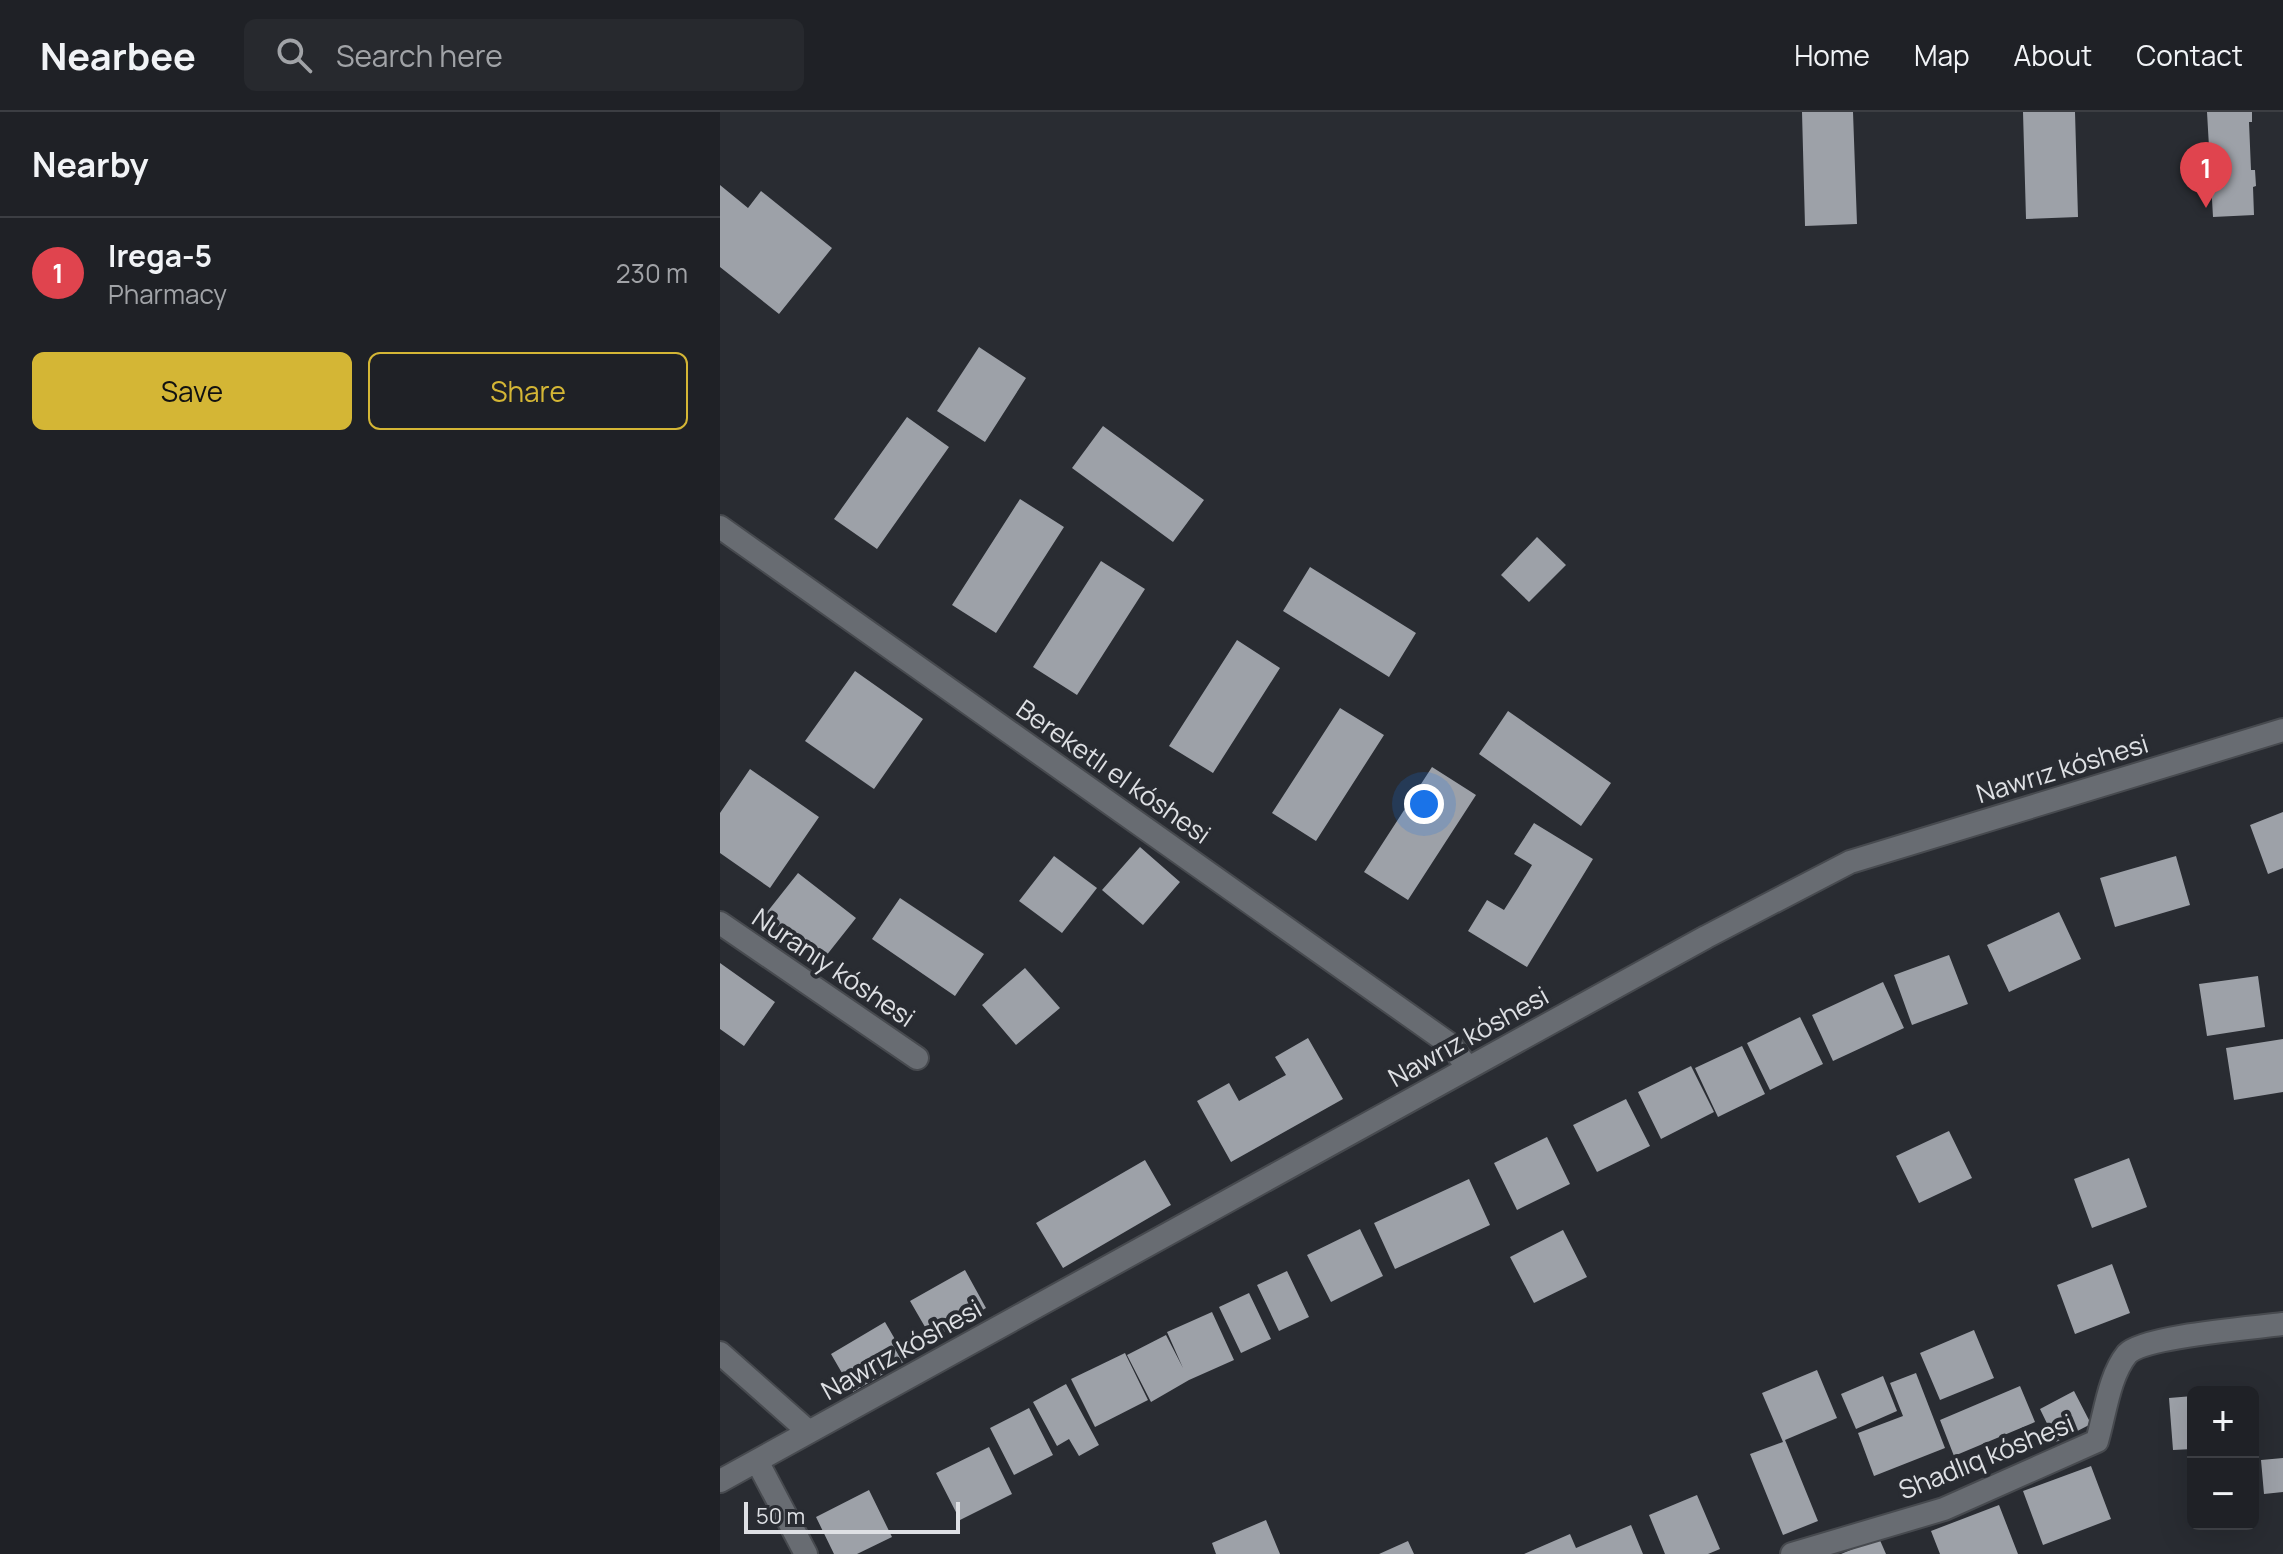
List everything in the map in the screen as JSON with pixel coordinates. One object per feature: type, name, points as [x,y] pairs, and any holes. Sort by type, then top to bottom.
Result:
[{"type":"street","name":"Bereketlı el kóshesi","points":[[720,527],[1451,1045],[1468,1068]]},
{"type":"street","name":"Nawrız kóshesi","points":[[720,1481],[1706,937],[1850,862],[2283,730]]},
{"type":"street","name":"Nuranıy kóshesi","points":[[720,923],[917,1058]]},
{"type":"street","name":"Shadlıq kóshesi","points":[[1792,1554],[1944,1509],[2097,1441],[2116,1373],[2129,1352],[2160,1341],[2283,1324]]},
{"type":"street","points":[[720,1353],[809,1432]]},
{"type":"street","points":[[757,1461],[806,1554]]},
{"type":"building","points":[[1802,112],[1853,112],[1857,224],[1805,226]]},
{"type":"building","points":[[2023,112],[2075,112],[2078,217],[2026,219]]},
{"type":"building","points":[[2207,112],[2252,112],[2252,122],[2249,122],[2251,170],[2255,170],[2256,186],[2253,187],[2254,215],[2213,217]]},
{"type":"building","points":[[720,185],[748,208],[761,191],[832,248],[779,314],[720,267]]},
{"type":"building","points":[[979,347],[1026,378],[985,442],[937,411]]},
{"type":"building","points":[[907,417],[949,447],[877,549],[834,519]]},
{"type":"building","points":[[1103,426],[1204,500],[1173,542],[1072,468]]},
{"type":"building","points":[[1020,499],[1064,527],[996,633],[952,605]]},
{"type":"building","points":[[1537,537],[1566,565],[1529,602],[1501,575]]},
{"type":"building","points":[[1101,561],[1145,589],[1077,695],[1033,667]]},
{"type":"building","points":[[1310,567],[1416,633],[1389,677],[1283,611]]},
{"type":"building","points":[[1237,640],[1280,668],[1213,773],[1169,746]]},
{"type":"building","points":[[855,671],[923,719],[874,789],[805,741]]},
{"type":"building","points":[[1340,708],[1384,735],[1316,841],[1272,813]]},
{"type":"building","points":[[1508,711],[1611,783],[1581,826],[1479,754]]},
{"type":"building","points":[[1432,767],[1476,795],[1408,900],[1364,872]]},
{"type":"building","points":[[750,769],[819,817],[770,888],[720,853],[720,813]]},
{"type":"building","points":[[2283,812],[2283,868],[2268,874],[2250,825]]},
{"type":"building","points":[[1534,823],[1593,859],[1527,967],[1468,931],[1487,900],[1504,910],[1518,888],[1532,865],[1514,854]]},
{"type":"building","points":[[1140,847],[1180,882],[1143,925],[1102,890]]},
{"type":"building","points":[[1054,856],[1097,888],[1062,933],[1019,901]]},
{"type":"building","points":[[2176,856],[2190,905],[2115,927],[2100,878]]},
{"type":"building","points":[[798,873],[856,918],[822,961],[764,916]]},
{"type":"building","points":[[900,898],[984,954],[955,996],[872,939]]},
{"type":"building","points":[[2059,912],[2081,959],[2009,992],[1987,945]]},
{"type":"building","points":[[1949,955],[1968,1004],[1912,1025],[1894,975]]},
{"type":"building","points":[[720,963],[775,1002],[744,1046],[720,1029]]},
{"type":"building","points":[[1025,968],[1060,1008],[1016,1045],[982,1005]]},
{"type":"building","points":[[2258,976],[2265,1027],[2207,1036],[2199,984]]},
{"type":"building","points":[[1883,982],[1904,1028],[1833,1061],[1812,1015]]},
{"type":"building","points":[[1800,1017],[1823,1064],[1770,1090],[1747,1043]]},
{"type":"building","points":[[1308,1038],[1343,1099],[1231,1162],[1197,1101],[1229,1083],[1239,1101],[1286,1075],[1275,1057]]},
{"type":"building","points":[[2283,1039],[2283,1092],[2234,1100],[2226,1048]]},
{"type":"building","points":[[1742,1046],[1765,1094],[1718,1117],[1695,1068]]},
{"type":"building","points":[[1691,1066],[1714,1112],[1661,1139],[1638,1092]]},
{"type":"building","points":[[1626,1099],[1650,1146],[1597,1172],[1573,1125]]},
{"type":"building","points":[[1949,1131],[1972,1178],[1919,1203],[1896,1156]]},
{"type":"building","points":[[1547,1137],[1570,1184],[1517,1210],[1494,1163]]},
{"type":"building","points":[[2129,1158],[2147,1207],[2092,1228],[2074,1179]]},
{"type":"building","points":[[1145,1160],[1171,1205],[1063,1268],[1036,1223]]},
{"type":"building","points":[[1469,1179],[1490,1225],[1395,1269],[1374,1223]]},
{"type":"building","points":[[1360,1229],[1383,1276],[1331,1302],[1307,1255]]},
{"type":"building","points":[[1563,1230],[1587,1277],[1534,1303],[1510,1257]]},
{"type":"building","points":[[2112,1264],[2130,1313],[2075,1334],[2057,1285]]},
{"type":"building","points":[[965,1270],[986,1308],[932,1339],[910,1301]]},
{"type":"building","points":[[1287,1271],[1309,1317],[1279,1331],[1257,1285]]},
{"type":"building","points":[[1249,1293],[1271,1339],[1241,1353],[1219,1307]]},
{"type":"building","points":[[1212,1312],[1234,1360],[1189,1380],[1151,1402],[1127,1355],[1166,1335],[1183,1368],[1167,1332]]},
{"type":"building","points":[[885,1322],[907,1360],[853,1392],[831,1354]]},
{"type":"building","points":[[1974,1330],[1994,1378],[1940,1400],[1920,1353]]},
{"type":"building","points":[[1125,1353],[1148,1400],[1095,1427],[1071,1379]]},
{"type":"building","points":[[1817,1370],[1837,1418],[1785,1440],[1818,1521],[1783,1535],[1750,1454],[1783,1442],[1762,1393]]},
{"type":"building","points":[[1916,1373],[1945,1448],[1874,1476],[1858,1433],[1903,1416],[1890,1383]]},
{"type":"building","points":[[1883,1376],[1897,1411],[1856,1429],[1841,1394]]},
{"type":"building","points":[[1066,1384],[1099,1445],[1079,1456],[1069,1439],[1057,1446],[1033,1402]]},
{"type":"building","points":[[2020,1386],[2035,1422],[1954,1456],[1940,1420]]},
{"type":"building","points":[[2074,1391],[2091,1424],[2056,1442],[2040,1409]]},
{"type":"building","points":[[2187,1396],[2187,1449],[2173,1450],[2169,1398]]},
{"type":"building","points":[[1029,1408],[1053,1455],[1014,1475],[990,1428]]},
{"type":"building","points":[[989,1447],[1012,1494],[960,1520],[936,1473]]},
{"type":"building","points":[[2283,1458],[2283,1492],[2264,1494],[2261,1460]]},
{"type":"building","points":[[2091,1466],[2111,1519],[2043,1545],[2023,1491]]},
{"type":"building","points":[[869,1490],[892,1537],[857,1554],[834,1554],[816,1517]]},
{"type":"building","points":[[1697,1495],[1720,1549],[1708,1554],[1665,1554],[1649,1515]]},
{"type":"building","points":[[1999,1505],[2018,1554],[1940,1554],[1931,1531]]},
{"type":"building","points":[[1266,1520],[1280,1554],[1216,1554],[1212,1543]]},
{"type":"building","points":[[1631,1525],[1643,1554],[1524,1554],[1570,1534],[1576,1548]]},
{"type":"building","points":[[1879,1538],[1886,1554],[1841,1554]]},
{"type":"building","points":[[1408,1541],[1414,1554],[1379,1554]]},
{"type":"place","name":"Irega-5","points":[[2206,208]]}]
